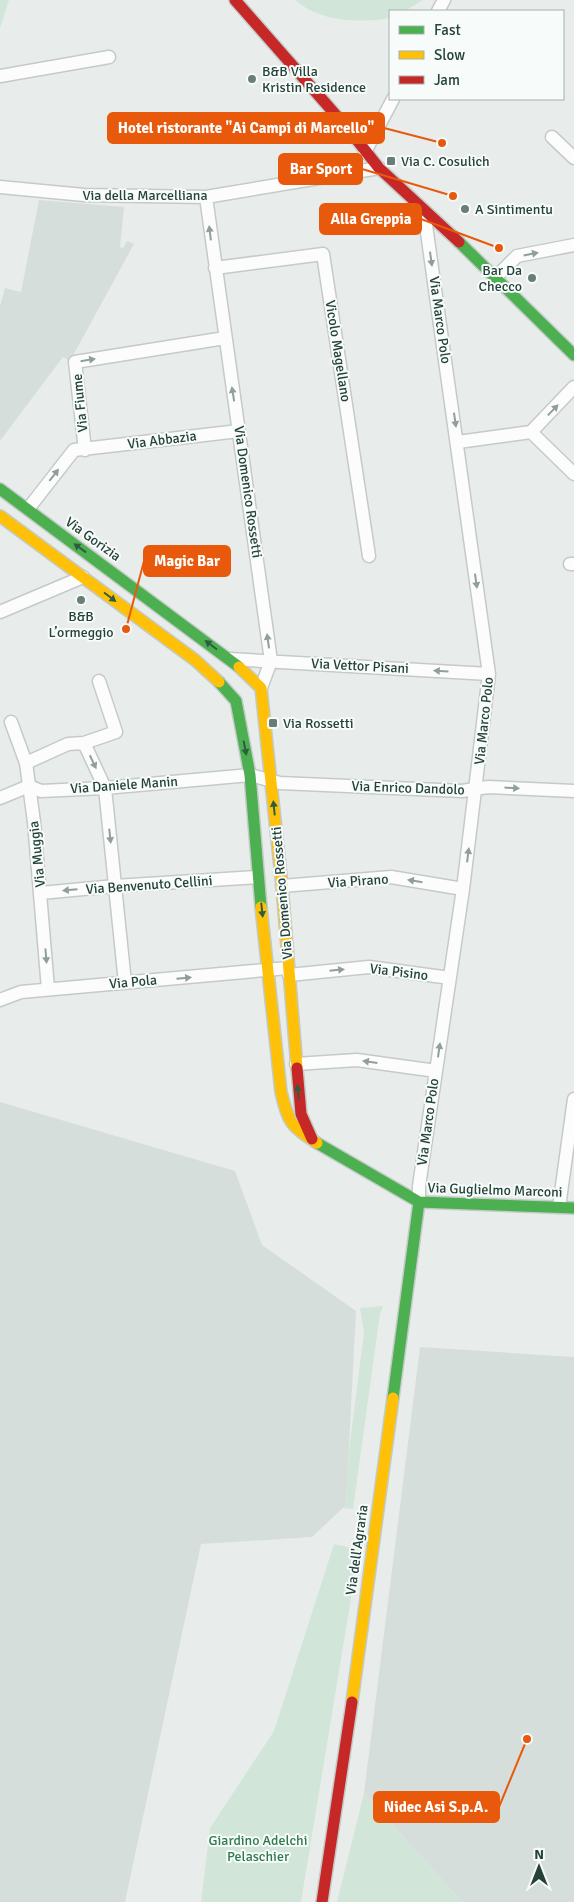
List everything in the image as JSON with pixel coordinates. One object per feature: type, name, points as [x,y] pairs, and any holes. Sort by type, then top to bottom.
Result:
[{"type":"street","points":[[235,0],[349,130],[379,168],[496,277],[574,355]]},
{"type":"street","points":[[0,76],[109,57]]},
{"type":"street","points":[[365,152],[391,100]]},
{"type":"street","points":[[552,137],[574,158]]},
{"type":"street","name":"Via della Marcelliana","points":[[0,187],[84,195],[206,197],[379,168]]},
{"type":"street","name":"Via Domenico Rossetti","points":[[206,197],[271,661],[261,688],[282,886],[301,1114],[312,1138]]},
{"type":"street","name":"Via Marco Polo","points":[[419,1202],[419,1186],[463,889],[489,674],[424,210]]},
{"type":"street","points":[[496,277],[517,256],[574,246]]},
{"type":"street","name":"Vicolo Magellano","points":[[215,268],[323,254],[369,556]]},
{"type":"street","name":"Via Fiume","points":[[28,509],[74,450],[85,450],[75,362],[225,338]]},
{"type":"street","points":[[458,442],[531,432],[574,388]]},
{"type":"street","name":"Via Abbazia","points":[[85,450],[239,431]]},
{"type":"street","points":[[531,432],[574,474]]},
{"type":"street","name":"Via Gorizia","points":[[0,489],[230,659],[261,688]]},
{"type":"street","points":[[0,516],[83,577]]},
{"type":"street","points":[[0,612],[83,577]]},
{"type":"street","name":"Via Domenico Rossetti","points":[[83,577],[195,660],[215,677],[236,700],[250,775],[258,878],[280,1092],[287,1117],[294,1128],[312,1138]]},
{"type":"street","name":"Via Vettor Pisani","points":[[230,659],[489,674]]},
{"type":"street","points":[[26,763],[68,744],[84,743],[116,732],[99,681]]},
{"type":"street","name":"Via Muggia","points":[[11,722],[26,763],[41,893],[48,989]]},
{"type":"street","points":[[84,743],[105,788],[125,983]]},
{"type":"street","name":"Via Enrico Dandolo","points":[[250,775],[271,782],[462,791],[476,788],[574,791]]},
{"type":"street","name":"Via Daniele Manin","points":[[29,786],[41,791],[105,788],[250,775]]},
{"type":"street","points":[[0,798],[29,786]]},
{"type":"street","name":"Via Benvenuto Cellini","points":[[41,893],[115,886],[258,878]]},
{"type":"street","name":"Via Pirano","points":[[282,886],[391,878],[463,889]]},
{"type":"street","name":"Via Pisino","points":[[289,972],[369,967],[450,978]]},
{"type":"street","name":"Via Pola","points":[[0,1000],[21,992],[48,989],[268,970],[289,972]]},
{"type":"street","points":[[296,1064],[357,1060],[436,1071]]},
{"type":"street","points":[[559,1207],[574,1099]]},
{"type":"street","name":"Via Guglielmo Marconi","points":[[312,1138],[334,1154],[419,1202],[574,1208]]},
{"type":"street","name":"Via dell'Agraria","points":[[322,1902],[350,1719],[419,1202]]},
{"type":"shaded area","points":[[39,200],[124,207],[120,247],[123,248],[127,241],[134,244],[70,361],[63,357],[0,441],[0,306],[5,288],[21,292]]},
{"type":"shaded area","points":[[0,1102],[235,1171],[262,1245],[356,1311],[346,1505],[312,1537],[201,1544],[125,1902],[0,1902]]},
{"type":"shaded area","points":[[420,1347],[574,1357],[574,1902],[462,1902],[364,1793]]},
{"type":"green space","points":[[0,0],[9,0],[0,28]]},
{"type":"green space","points":[[295,0],[423,0],[407,10],[389,10],[389,17],[385,19],[361,21],[326,16],[305,7]]},
{"type":"green space","points":[[383,1306],[380,1314],[353,1509],[343,1508],[346,1505],[349,1450],[364,1332],[360,1308]]},
{"type":"green space","name":"Giardino Adelchi Pelaschier","points":[[334,1544],[359,1550],[301,1902],[201,1902],[210,1828],[274,1731]]},
{"type":"green space","points":[[364,1793],[462,1902],[337,1902]]},
{"type":"traffic: fast","points":[[459,242],[574,355]]},
{"type":"traffic: fast","points":[[0,489],[239,667]]},
{"type":"traffic: fast","points":[[219,682],[236,701],[250,775],[261,907]]},
{"type":"traffic: fast","points":[[317,1143],[419,1202],[574,1208]]},
{"type":"traffic: fast","points":[[393,1398],[419,1202]]},
{"type":"traffic: slow","points":[[0,516],[195,660],[219,682]]},
{"type":"traffic: slow","points":[[239,667],[261,688],[282,886],[297,1068]]},
{"type":"traffic: slow","points":[[261,907],[281,1092],[286,1111],[292,1123],[317,1143]]},
{"type":"traffic: slow","points":[[352,1702],[393,1398]]},
{"type":"traffic: jam","points":[[235,0],[349,130],[379,168],[459,242]]},
{"type":"traffic: jam","points":[[297,1068],[301,1114],[312,1139]]},
{"type":"traffic: jam","points":[[322,1902],[352,1702]]},
{"type":"place","name":"B&B Villa Kristin Residence","points":[[252,79]]},
{"type":"place","name":"Hotel ristorante \"Ai Campi di Marcello\"","points":[[442,143]]},
{"type":"place","name":"Via C. Cosulich","points":[[391,161]]},
{"type":"place","name":"Bar Sport","points":[[453,196]]},
{"type":"place","name":"A Sintimentu","points":[[465,209]]},
{"type":"place","name":"Alla Greppia","points":[[499,248]]},
{"type":"place","name":"Bar Da Checco","points":[[532,278]]},
{"type":"place","name":"B&B L’ormeggio","points":[[81,600]]},
{"type":"place","name":"Magic Bar","points":[[126,629]]},
{"type":"place","name":"Via Rossetti","points":[[273,723]]},
{"type":"place","name":"Nidec Asi S.p.A.","points":[[527,1739]]}]
